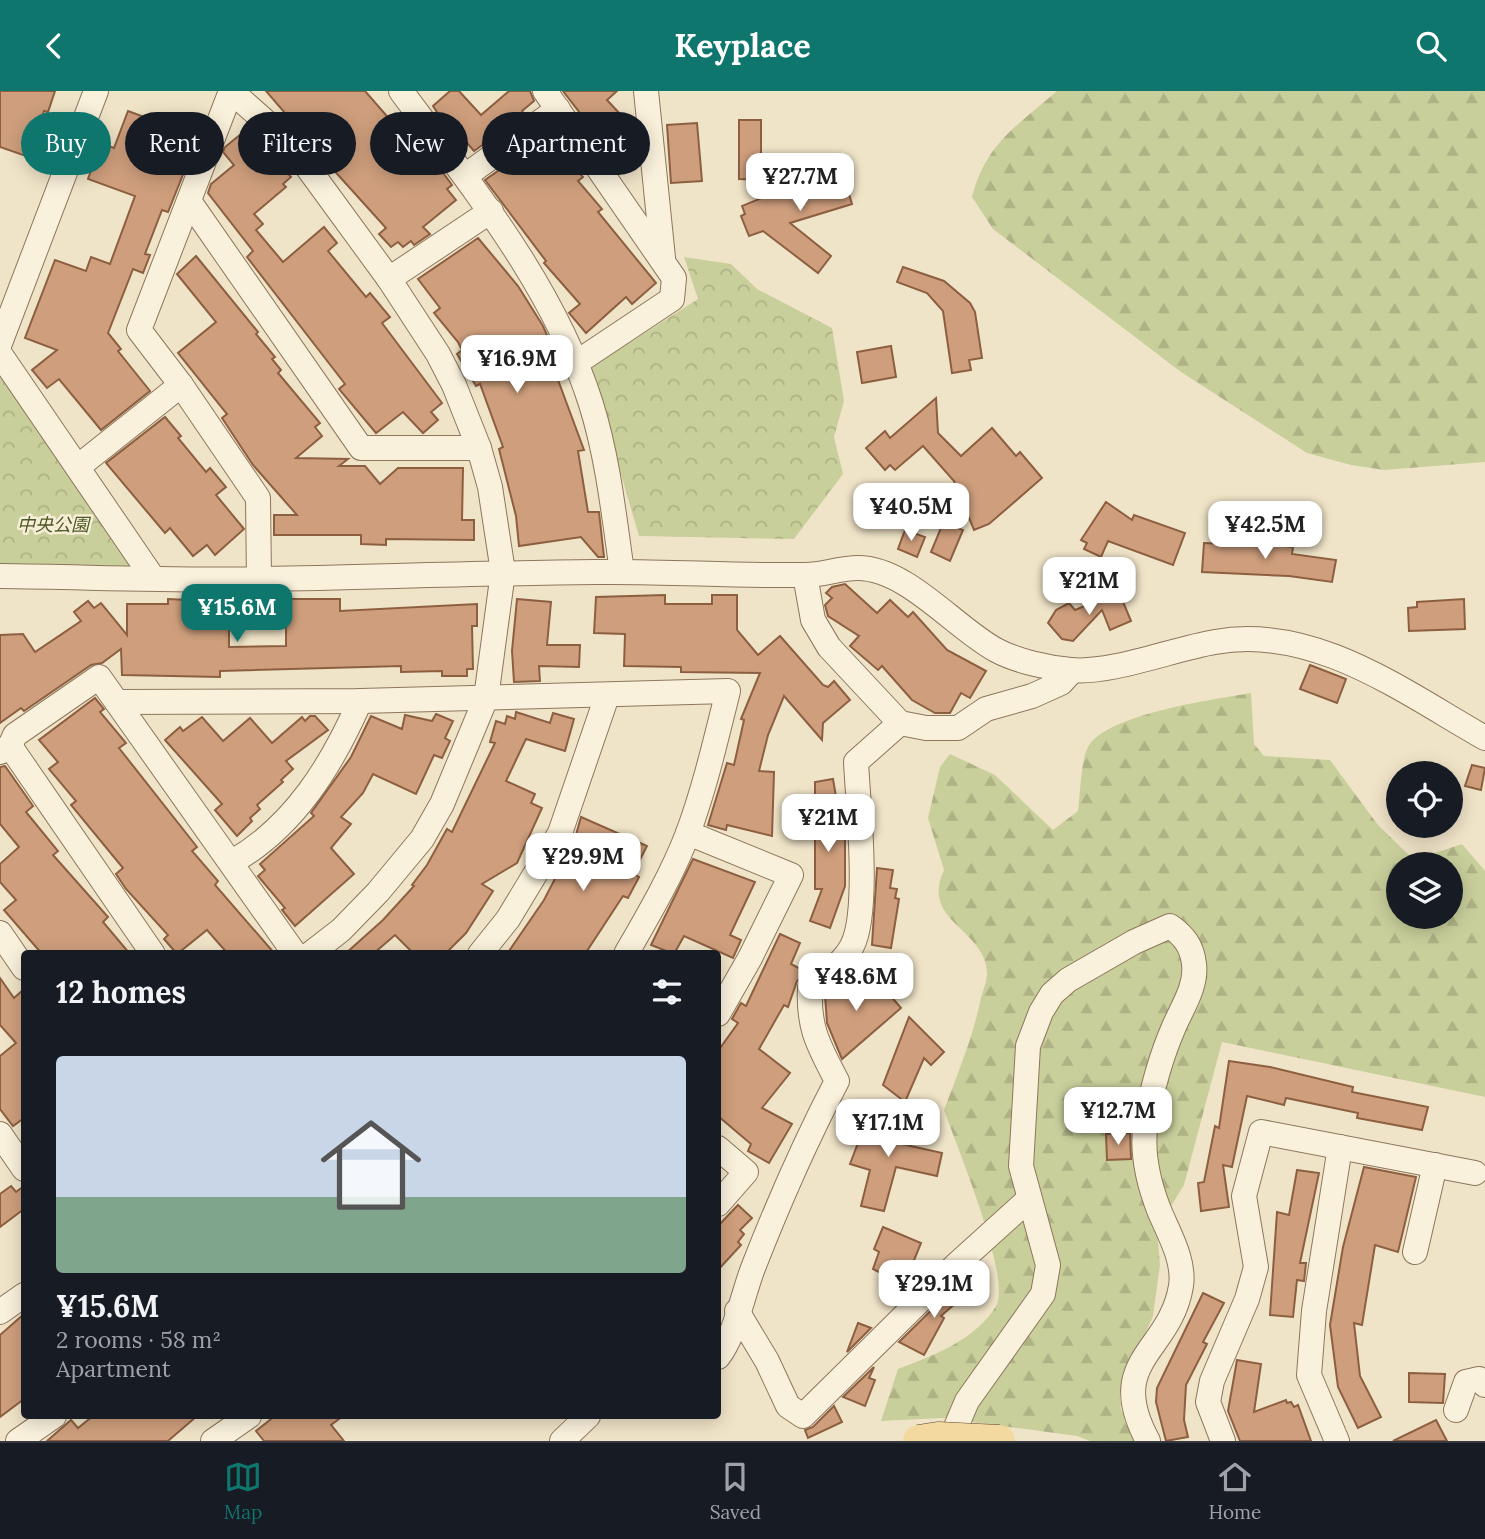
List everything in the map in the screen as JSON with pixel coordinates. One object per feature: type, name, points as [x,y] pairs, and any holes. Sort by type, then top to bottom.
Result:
[{"type":"main road","points":[[919,1441],[937,1437],[999,1441]]},
{"type":"street","points":[[0,343],[96,91]]},
{"type":"street","points":[[259,579],[258,498],[181,385],[139,330],[231,91],[276,131],[305,164],[389,279],[454,385],[479,448],[490,487],[503,572],[486,698],[442,804],[422,839],[350,921],[315,950]]},
{"type":"street","points":[[401,91],[491,211],[524,264],[576,363],[592,405],[610,486],[622,572]]},
{"type":"street","points":[[646,91],[663,259]]},
{"type":"street","points":[[465,176],[552,100],[663,259],[674,278],[672,299],[576,363]]},
{"type":"street","points":[[189,201],[361,449],[479,448]]},
{"type":"street","points":[[389,279],[491,211]]},
{"type":"street","points":[[0,354],[153,578]]},
{"type":"street","points":[[79,466],[181,385]]},
{"type":"street","points":[[0,576],[259,579],[503,572],[805,575],[861,568],[889,576],[935,605],[999,652],[1072,671],[1108,666],[1217,641],[1263,638],[1311,646],[1374,675],[1485,738]]},
{"type":"street","points":[[805,575],[813,620],[829,647],[900,723],[926,728],[958,728],[986,709],[1032,696],[1062,683],[1072,671]]},
{"type":"street","points":[[150,950],[5,749],[15,735],[99,677],[292,950]]},
{"type":"street","points":[[117,702],[360,701],[728,691],[709,769],[688,833],[659,896],[628,950]]},
{"type":"street","points":[[483,950],[516,907],[560,833],[607,696]]},
{"type":"street","points":[[232,862],[257,848],[292,814],[323,772],[360,701]]},
{"type":"street","points":[[721,1353],[728,1343],[737,1311],[806,1140],[837,1081],[816,1041],[809,1015],[810,988],[852,946],[858,928],[861,872],[856,762],[900,723]]},
{"type":"street","points":[[688,833],[791,875],[750,958],[721,1009]]},
{"type":"street","points":[[950,1441],[967,1401],[1042,1294],[1048,1265],[1021,1166],[1021,1129],[1028,1047],[1041,1011],[1052,994],[1068,980],[1134,942],[1170,926],[1186,937],[1195,965],[1190,993],[1158,1069],[1144,1140],[1146,1162],[1158,1207],[1176,1249],[1181,1285],[1170,1316],[1138,1367],[1135,1380],[1132,1408],[1148,1441]]},
{"type":"street","points":[[0,933],[21,964]]},
{"type":"street","points":[[1223,1441],[1208,1402],[1212,1381],[1247,1299],[1256,1267],[1244,1196],[1261,1132],[1475,1173]]},
{"type":"street","points":[[0,1133],[16,1159]]},
{"type":"street","points":[[1337,1441],[1309,1375],[1314,1311],[1340,1147]]},
{"type":"street","points":[[721,1151],[746,1172],[721,1201]]},
{"type":"street","points":[[1415,1252],[1435,1165]]},
{"type":"street","points":[[737,1311],[767,1361],[788,1406],[803,1416],[955,1266],[1029,1199]]},
{"type":"street","points":[[0,1312],[21,1297]]},
{"type":"street","points":[[1456,1410],[1466,1381],[1479,1380],[1485,1385]]},
{"type":"street","points":[[18,1441],[50,1419]]},
{"type":"street","points":[[213,1441],[245,1419]]},
{"type":"street","points":[[562,1441],[585,1419]]},
{"type":"green space","points":[[1057,91],[1485,91],[1485,462],[1384,470],[1351,465],[1307,453],[1181,372],[993,229],[972,197],[978,178],[994,149]]},
{"type":"green space","points":[[684,257],[731,264],[757,289],[832,328],[844,401],[834,437],[843,474],[794,539],[639,536],[590,368],[698,299]]},
{"type":"green space","name":"中央公園","points":[[0,354],[153,578],[0,576]]},
{"type":"green space","points":[[1251,693],[1254,744],[1264,756],[1330,760],[1386,833],[1386,838],[1391,838],[1406,852],[1386,852],[1386,929],[1463,929],[1463,852],[1438,852],[1462,844],[1485,871],[1485,1097],[1222,1042],[1184,1185],[1157,1229],[1160,1265],[1153,1316],[1120,1393],[1121,1409],[1139,1441],[1090,1441],[1077,1436],[942,1418],[881,1421],[898,1369],[952,1345],[977,1328],[996,1306],[999,1291],[981,1210],[944,1110],[969,1041],[987,971],[983,956],[975,944],[946,913],[940,901],[939,887],[944,870],[928,818],[940,767],[950,754],[995,775],[1053,830],[1078,811],[1086,753],[1099,735],[1138,717],[1189,704]]},
{"type":"building","points":[[0,91],[55,91],[48,112],[21,112],[21,154],[0,147]]},
{"type":"building","points":[[266,91],[365,91],[383,112],[370,112],[370,175],[445,175],[452,185],[447,189],[456,200],[423,227],[430,234],[414,245],[411,241],[403,247],[398,242],[391,247],[379,234],[386,228],[338,175],[356,175],[356,112],[284,112]]},
{"type":"building","points":[[450,91],[459,91],[482,114],[482,145],[474,151],[468,144],[468,112],[437,112],[433,106]]},
{"type":"building","points":[[509,91],[530,91],[534,101],[522,111],[484,112]]},
{"type":"building","points":[[563,91],[617,91],[607,100],[618,112],[579,112]]},
{"type":"building","points":[[125,119],[125,175],[183,175],[168,212],[162,210],[145,254],[150,255],[143,273],[133,269],[108,333],[121,349],[118,351],[150,391],[101,430],[59,379],[47,388],[32,370],[57,350],[25,338],[55,260],[86,271],[91,257],[110,264],[135,196],[88,179],[89,175],[111,175],[111,147],[114,148]]},
{"type":"building","points":[[739,120],[761,120],[761,180],[739,179]]},
{"type":"building","points":[[697,123],[702,181],[671,183],[667,125]]},
{"type":"building","points":[[238,136],[238,175],[291,177],[283,184],[286,187],[254,214],[263,224],[256,230],[283,262],[324,227],[337,243],[328,251],[366,297],[370,293],[390,317],[382,323],[442,403],[431,412],[438,420],[423,433],[403,412],[376,433],[339,389],[345,384],[247,257],[253,251],[208,193],[211,184],[234,165],[224,153],[225,147]]},
{"type":"building","points":[[837,154],[852,204],[790,223],[831,256],[818,273],[763,231],[749,236],[741,216],[745,214],[742,206],[769,195],[776,197],[810,187],[808,180],[824,173],[820,159]]},
{"type":"building","points":[[492,175],[581,175],[583,177],[578,181],[602,209],[598,212],[656,283],[632,304],[626,297],[586,333],[569,313],[580,304],[544,263],[546,261],[485,180]]},
{"type":"building","points":[[478,238],[518,286],[543,326],[557,358],[551,361],[584,450],[578,451],[588,512],[599,512],[604,557],[598,557],[581,537],[519,546],[516,516],[499,449],[503,447],[480,384],[476,386],[457,354],[462,350],[458,342],[434,313],[440,308],[418,279]]},
{"type":"building","points":[[196,256],[258,332],[256,334],[275,357],[272,359],[281,370],[278,373],[320,423],[315,427],[322,436],[296,458],[348,459],[339,466],[365,466],[380,484],[398,468],[463,468],[462,520],[474,520],[474,540],[386,539],[386,545],[361,544],[361,535],[274,535],[274,515],[297,515],[253,465],[222,418],[227,414],[178,353],[216,322],[177,274]]},
{"type":"building","points":[[903,267],[944,281],[970,303],[975,312],[982,358],[969,360],[971,370],[952,373],[943,311],[927,293],[897,282]]},
{"type":"building","points":[[891,346],[896,377],[862,383],[857,352]]},
{"type":"building","points":[[936,398],[938,433],[961,456],[992,428],[1016,456],[1020,452],[1042,478],[989,524],[974,530],[954,481],[923,446],[895,470],[890,465],[885,470],[866,448],[885,431],[890,438]]},
{"type":"building","points":[[165,417],[181,436],[178,438],[206,472],[210,468],[226,487],[216,495],[244,529],[215,555],[207,545],[193,556],[170,528],[165,533],[106,463]]},
{"type":"building","points":[[1106,502],[1132,520],[1134,515],[1185,533],[1173,565],[1108,541],[1101,557],[1084,549],[1087,543],[1081,540]]},
{"type":"building","points":[[943,523],[963,530],[950,561],[931,552]]},
{"type":"building","points":[[905,530],[925,537],[917,557],[898,549]]},
{"type":"building","points":[[1253,542],[1293,547],[1292,554],[1336,560],[1332,582],[1289,576],[1202,572],[1204,543],[1252,545]]},
{"type":"building","points":[[845,584],[877,613],[890,600],[908,617],[913,612],[947,650],[986,671],[970,698],[961,693],[950,713],[935,713],[912,700],[882,666],[878,670],[850,646],[859,636],[828,616],[825,605],[832,598],[826,593],[832,587]]},
{"type":"building","points":[[1119,592],[1131,621],[1110,630],[1102,610],[1073,641],[1062,639],[1048,623],[1056,610],[1069,603],[1075,610]]},
{"type":"building","points":[[665,595],[665,604],[712,604],[712,595],[737,595],[737,630],[758,655],[780,636],[823,685],[828,687],[834,681],[850,700],[823,723],[822,740],[784,696],[768,735],[759,771],[774,772],[772,836],[727,825],[726,830],[708,825],[727,763],[734,765],[744,720],[741,719],[760,673],[681,672],[681,667],[624,666],[625,634],[594,633],[596,597]]},
{"type":"building","points":[[168,599],[188,600],[188,606],[229,606],[229,647],[286,646],[286,608],[291,608],[291,599],[340,599],[340,611],[477,604],[477,626],[472,626],[473,669],[467,669],[467,676],[442,676],[442,671],[401,672],[401,666],[220,671],[220,677],[122,675],[121,649],[102,663],[91,665],[24,711],[21,708],[0,723],[0,635],[23,634],[35,652],[81,621],[74,612],[88,601],[94,608],[101,603],[127,635],[127,604],[168,604]]},
{"type":"building","points":[[517,599],[551,602],[547,645],[580,645],[579,667],[539,666],[540,681],[514,682],[512,651]]},
{"type":"building","points":[[1464,599],[1465,629],[1409,631],[1408,608],[1417,607],[1417,602]]},
{"type":"building","points":[[1310,665],[1346,679],[1337,703],[1300,689]]},
{"type":"building","points":[[95,698],[104,709],[100,712],[126,743],[119,748],[197,847],[192,851],[218,881],[215,885],[272,950],[224,950],[207,930],[182,950],[174,950],[164,939],[168,935],[126,889],[116,874],[123,868],[71,805],[76,801],[49,769],[58,762],[39,740]]},
{"type":"building","points":[[516,712],[550,723],[553,713],[574,719],[565,751],[526,739],[506,781],[535,794],[531,803],[542,808],[517,863],[482,884],[493,891],[466,933],[449,950],[410,950],[395,935],[378,950],[349,950],[383,920],[414,886],[412,885],[427,865],[447,829],[452,832],[495,743],[490,742],[496,721],[505,724],[507,716],[515,719]]},
{"type":"building","points":[[436,714],[453,721],[445,738],[450,741],[442,758],[434,755],[416,794],[373,774],[363,793],[341,817],[351,824],[331,848],[354,874],[295,926],[282,910],[285,908],[258,876],[265,870],[260,864],[314,816],[311,813],[351,757],[371,716],[402,729],[405,715],[432,721]]},
{"type":"building","points":[[310,716],[315,716],[328,730],[286,761],[293,769],[281,780],[283,782],[257,805],[260,809],[237,836],[215,810],[222,804],[165,740],[180,727],[183,731],[202,717],[223,741],[250,718],[272,743],[302,717],[305,721]]},
{"type":"building","points":[[1472,765],[1485,768],[1481,790],[1465,786]]},
{"type":"building","points":[[5,766],[33,806],[26,812],[58,851],[53,855],[108,917],[103,922],[127,950],[39,950],[4,910],[16,900],[0,882],[0,864],[19,847],[0,824],[0,767]]},
{"type":"building","points":[[833,779],[842,832],[845,832],[845,886],[830,928],[810,921],[822,889],[815,889],[815,782]]},
{"type":"building","points":[[581,817],[647,846],[633,873],[639,877],[628,898],[623,896],[588,950],[510,950],[544,900],[574,842]]},
{"type":"building","points":[[693,859],[755,882],[730,935],[741,940],[733,958],[721,953],[721,950],[684,936],[676,950],[664,950],[651,945]]},
{"type":"building","points":[[877,868],[893,870],[890,888],[897,889],[895,898],[899,899],[891,948],[872,945]]},
{"type":"building","points":[[780,934],[800,943],[791,964],[806,972],[797,981],[788,1007],[784,1005],[759,1049],[790,1073],[762,1108],[792,1124],[769,1163],[748,1151],[751,1144],[721,1119],[721,1047],[738,1023],[732,1019],[741,1003],[746,1006]]},
{"type":"building","points":[[847,976],[852,977],[869,995],[881,985],[901,1008],[842,1059],[827,1023],[825,995]]},
{"type":"building","points":[[0,978],[14,998],[21,992],[21,1120],[13,1126],[0,1109],[0,1056],[16,1043],[0,1025]]},
{"type":"building","points":[[909,1017],[944,1052],[931,1065],[924,1058],[905,1102],[883,1085]]},
{"type":"building","points":[[1229,1061],[1270,1067],[1353,1087],[1352,1092],[1428,1107],[1422,1130],[1357,1118],[1358,1113],[1286,1098],[1284,1105],[1247,1096],[1232,1167],[1223,1165],[1229,1207],[1201,1211],[1198,1183],[1204,1182],[1215,1126],[1219,1128]]},
{"type":"building","points":[[872,1106],[877,1119],[899,1126],[898,1137],[904,1139],[902,1144],[942,1153],[937,1176],[896,1167],[884,1211],[861,1206],[870,1170],[850,1164]]},
{"type":"building","points":[[1130,1133],[1131,1159],[1107,1160],[1106,1134]]},
{"type":"building","points":[[1364,1167],[1416,1177],[1398,1252],[1375,1245],[1362,1325],[1354,1323],[1360,1376],[1381,1417],[1358,1428],[1338,1387],[1330,1325],[1343,1247]]},
{"type":"building","points":[[1297,1170],[1319,1173],[1300,1263],[1306,1263],[1304,1281],[1297,1280],[1293,1317],[1270,1315],[1277,1212],[1289,1215]]},
{"type":"building","points":[[11,1186],[16,1192],[21,1188],[21,1211],[0,1227],[0,1194]]},
{"type":"building","points":[[738,1205],[752,1218],[740,1230],[744,1234],[738,1242],[741,1245],[721,1267],[721,1223]]},
{"type":"building","points":[[883,1227],[921,1243],[904,1285],[873,1269],[879,1252],[874,1249]]},
{"type":"building","points":[[964,1278],[973,1288],[941,1316],[944,1318],[924,1355],[899,1342]]},
{"type":"building","points":[[1203,1293],[1224,1303],[1203,1342],[1207,1344],[1186,1385],[1184,1420],[1188,1437],[1166,1441],[1156,1402],[1157,1388]]},
{"type":"building","points":[[21,1317],[21,1401],[0,1417],[0,1335]]},
{"type":"building","points":[[858,1323],[871,1328],[847,1352]]},
{"type":"building","points":[[1237,1360],[1261,1364],[1254,1412],[1286,1400],[1294,1407],[1298,1405],[1311,1441],[1240,1441],[1228,1411]]},
{"type":"building","points":[[874,1367],[869,1378],[875,1380],[865,1406],[843,1397]]},
{"type":"building","points":[[1409,1373],[1445,1374],[1443,1403],[1409,1402]]},
{"type":"building","points":[[834,1406],[842,1422],[808,1438],[805,1430],[813,1427]]},
{"type":"building","points":[[89,1419],[194,1419],[168,1441],[47,1441],[71,1420],[78,1428]]},
{"type":"building","points":[[271,1419],[339,1419],[331,1425],[344,1441],[264,1441],[256,1431]]},
{"type":"building","points":[[1436,1420],[1447,1441],[1393,1441]]}]
